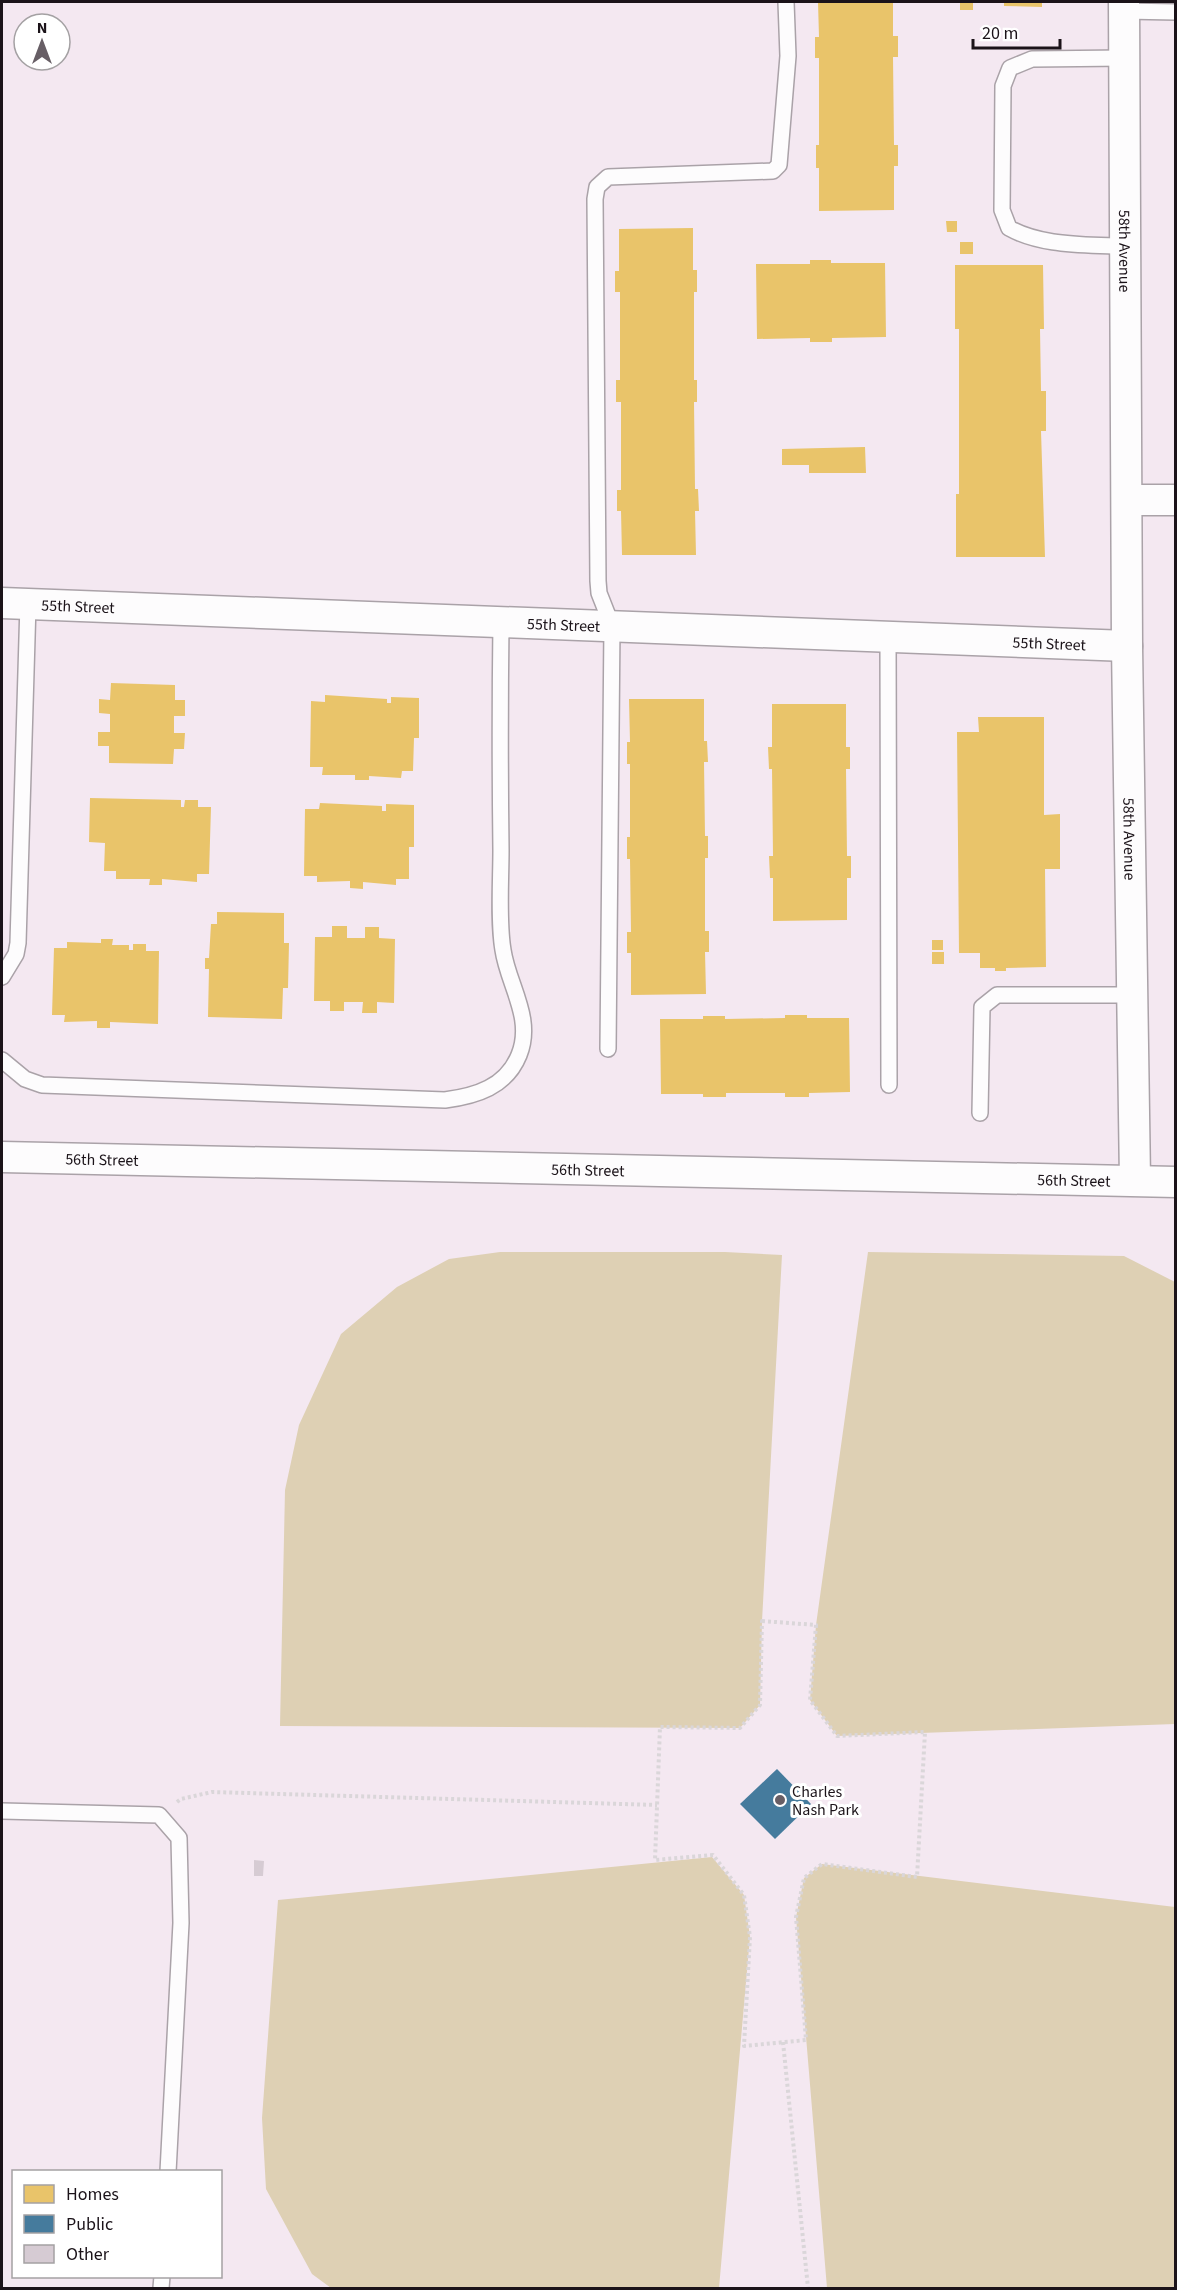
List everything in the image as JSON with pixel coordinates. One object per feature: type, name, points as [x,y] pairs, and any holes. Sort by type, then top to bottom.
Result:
[{"type":"street","name":"58th Avenue","points":[[1124,6],[1128,645],[1135,1180]]},
{"type":"street","points":[[1128,500],[1176,500]]},
{"type":"street","name":"55th Street","points":[[15,603],[1128,645]]},
{"type":"street","name":"56th Street","points":[[2,1157],[1176,1182]]},
{"type":"lane","points":[[608,1049],[612,626],[599,593],[598,581],[595,200],[597,187],[608,177],[773,171],[779,165],[788,56],[786,2]]},
{"type":"lane","points":[[1124,6],[1176,12]]},
{"type":"lane","points":[[1125,58],[1032,59],[1010,68],[1003,86],[1002,210],[1009,228],[1024,236],[1050,241],[1126,247]]},
{"type":"lane","points":[[2,977],[16,954],[18,943],[15,603]]},
{"type":"lane","points":[[2,1060],[25,1079],[42,1085],[445,1100],[483,1092],[497,1083],[512,1069],[524,1039],[523,1019],[502,943],[501,622]]},
{"type":"lane","points":[[888,637],[889,1085]]},
{"type":"lane","points":[[980,1113],[982,1007],[997,995],[1132,995]]},
{"type":"lane","points":[[2,1811],[159,1815],[178,1838],[181,1923],[168,2170]]},
{"type":"path","points":[[762,1621],[816,1625],[810,1700],[837,1736],[925,1732],[917,1877],[822,1864],[804,1878],[796,1917],[807,2040],[783,2042],[744,2046],[750,1937],[744,1895],[713,1855],[655,1860],[660,1727],[740,1728],[760,1705],[762,1621]]},
{"type":"path","points":[[159,1815],[181,1799],[212,1791],[657,1805]]},
{"type":"path","points":[[783,2042],[808,2289]]},
{"type":"shaded area","points":[[500,1252],[725,1252],[782,1255],[762,1621],[760,1705],[740,1728],[280,1726],[285,1490],[299,1425],[341,1334],[397,1287],[449,1259]]},
{"type":"shaded area","points":[[868,1252],[1124,1256],[1175,1282],[1175,1724],[837,1736],[810,1700],[816,1625]]},
{"type":"shaded area","points":[[712,1857],[744,1895],[750,1937],[719,2288],[331,2288],[312,2274],[266,2189],[262,2118],[278,1900]]},
{"type":"shaded area","points":[[822,1864],[1175,1907],[1175,2288],[827,2288],[796,1917],[804,1878]]},
{"type":"building: Homes","points":[[818,2],[893,2],[893,36],[898,36],[898,57],[893,57],[894,145],[898,145],[898,166],[894,166],[894,210],[819,211],[819,168],[816,168],[816,145],[819,145],[819,58],[815,58],[815,37],[819,37]]},
{"type":"building: Homes","points":[[960,2],[973,2],[973,10],[960,10]]},
{"type":"building: Homes","points":[[1004,2],[1042,2],[1042,7],[1004,6]]},
{"type":"building: Homes","points":[[946,221],[957,221],[957,232],[947,232]]},
{"type":"building: Homes","points":[[693,228],[693,270],[697,270],[697,292],[694,292],[694,380],[697,380],[697,402],[694,402],[695,489],[698,489],[699,511],[695,511],[696,555],[622,555],[621,511],[617,511],[617,490],[621,490],[621,402],[616,402],[616,380],[620,380],[620,292],[615,292],[615,271],[619,271],[619,229]]},
{"type":"building: Homes","points":[[960,242],[973,242],[973,254],[960,254]]},
{"type":"building: Homes","points":[[810,260],[831,260],[831,263],[885,263],[886,337],[832,338],[832,342],[810,342],[810,338],[757,339],[756,264],[810,264]]},
{"type":"building: Homes","points":[[955,265],[1043,265],[1044,329],[1040,329],[1041,391],[1046,391],[1046,431],[1041,431],[1045,557],[956,557],[956,494],[959,494],[959,329],[955,329]]},
{"type":"building: Homes","points":[[865,447],[866,473],[809,473],[809,465],[782,465],[782,449]]},
{"type":"building: Homes","points":[[111,683],[175,685],[175,700],[185,700],[185,716],[174,716],[174,733],[185,733],[184,749],[174,749],[173,764],[109,763],[109,746],[98,746],[98,732],[110,732],[110,714],[99,713],[99,699],[110,700]]},
{"type":"building: Homes","points":[[325,695],[387,699],[387,703],[391,703],[391,697],[419,698],[419,738],[414,738],[413,771],[402,771],[401,778],[369,776],[369,780],[355,780],[355,775],[322,775],[323,767],[310,767],[311,701],[325,702]]},
{"type":"building: Homes","points":[[629,699],[704,699],[704,741],[707,741],[708,762],[704,762],[705,836],[708,836],[708,858],[705,858],[705,931],[709,931],[709,952],[705,952],[706,994],[631,995],[631,953],[627,953],[627,932],[631,932],[630,859],[627,859],[627,837],[630,837],[630,764],[627,764],[627,742],[630,742]]},
{"type":"building: Homes","points":[[772,704],[846,704],[846,747],[850,747],[850,769],[846,769],[847,856],[851,856],[851,878],[847,878],[847,920],[773,921],[773,878],[770,878],[769,856],[773,856],[772,769],[769,769],[768,747],[772,747]]},
{"type":"building: Homes","points":[[978,717],[1044,717],[1044,815],[1060,814],[1060,869],[1045,869],[1046,967],[1006,968],[1006,971],[995,971],[995,968],[980,968],[980,953],[959,953],[957,732],[979,732]]},
{"type":"building: Homes","points":[[90,798],[181,800],[181,807],[184,807],[185,800],[198,800],[198,807],[211,807],[209,874],[197,874],[197,882],[162,879],[162,885],[149,885],[150,879],[116,879],[116,871],[104,871],[105,843],[89,842]]},
{"type":"building: Homes","points":[[320,803],[382,806],[382,811],[386,811],[386,804],[414,805],[414,847],[409,847],[409,879],[396,879],[396,885],[363,882],[363,889],[350,888],[350,881],[317,882],[317,876],[304,876],[305,809],[319,809]]},
{"type":"building: Homes","points":[[217,912],[284,913],[284,943],[289,943],[288,988],[283,988],[282,1019],[208,1017],[209,969],[205,969],[205,958],[209,958],[211,924],[217,924]]},
{"type":"building: Homes","points":[[332,926],[347,926],[347,938],[365,938],[365,927],[379,927],[379,938],[395,939],[394,1003],[377,1002],[377,1013],[362,1013],[363,1002],[344,1002],[344,1011],[330,1011],[330,1001],[314,1001],[315,937],[332,937]]},
{"type":"building: Homes","points":[[101,939],[113,939],[112,945],[129,945],[129,950],[133,950],[133,944],[146,944],[146,951],[159,951],[158,1024],[110,1022],[110,1028],[97,1028],[97,1021],[64,1022],[65,1015],[52,1015],[54,948],[67,948],[67,942],[101,943]]},
{"type":"building: Homes","points":[[932,940],[943,940],[943,950],[932,950]]},
{"type":"building: Homes","points":[[932,952],[944,952],[944,964],[932,964]]},
{"type":"building: Homes","points":[[785,1015],[807,1015],[807,1018],[849,1018],[850,1092],[809,1093],[809,1097],[785,1097],[785,1093],[726,1093],[726,1097],[703,1097],[703,1094],[661,1094],[660,1019],[703,1019],[703,1016],[725,1016],[725,1019],[785,1018]]},
{"type":"building: Public","points":[[777,1769],[811,1804],[775,1839],[740,1804]]},
{"type":"building: Other","points":[[254,1860],[264,1861],[263,1876],[254,1876]]},
{"type":"place","name":"Charles Nash Park","points":[[780,1800]]}]
